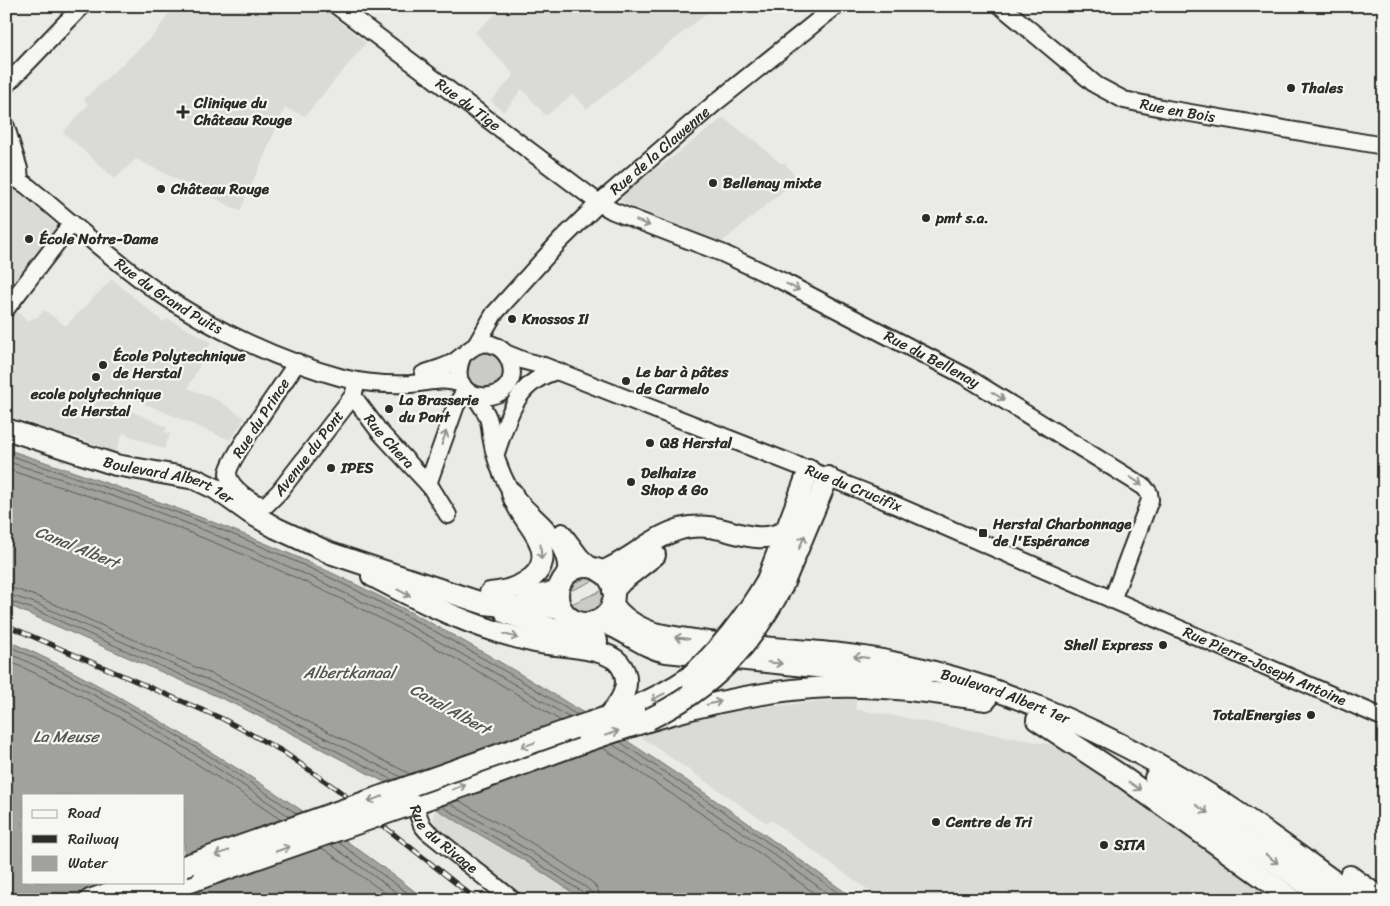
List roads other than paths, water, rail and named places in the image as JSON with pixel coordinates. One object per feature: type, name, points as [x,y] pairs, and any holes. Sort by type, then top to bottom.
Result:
[{"type":"main road","name":"Boulevard Albert 1er","points":[[8,430],[116,465],[195,479],[216,489],[268,523],[325,550],[422,570],[488,598],[521,608],[545,606],[562,592],[577,568],[597,570],[609,580],[617,611],[634,624],[667,636],[869,658],[955,677],[1052,713],[1130,750],[1176,775],[1238,823],[1329,900]]},
{"type":"main road","points":[[650,719],[701,688],[732,661],[755,634],[787,530],[809,470]]},
{"type":"main road","points":[[185,883],[661,696],[694,672],[730,637],[773,580],[828,477]]},
{"type":"main road","points":[[488,598],[518,588],[534,576],[541,560],[540,542],[515,503],[512,493]]},
{"type":"main road","points":[[597,570],[615,566],[681,528],[724,528],[756,539],[772,538],[787,530]]},
{"type":"main road","points":[[595,621],[605,615],[612,597],[622,581],[672,542],[709,528]]},
{"type":"main road","points":[[756,539],[766,552],[773,580]]},
{"type":"main road","points":[[325,550],[464,622],[534,642],[609,656],[620,664],[626,682],[621,700],[607,716]]},
{"type":"main road","name":"Boulevard Albert 1er","points":[[562,592],[576,621],[595,621],[615,627],[657,650],[888,676],[944,686],[986,700],[1037,720],[1152,776],[1238,823],[1360,900]]},
{"type":"main road","points":[[488,598],[529,621],[581,637],[634,648],[657,650]]},
{"type":"main road","points":[[185,866],[650,719],[721,702],[783,691],[830,687],[882,688],[986,700]]},
{"type":"main road","points":[[1037,720],[1116,772],[1294,900]]},
{"type":"main road","points":[[1130,750],[1171,763],[1244,802],[1383,900]]},
{"type":"main road","points":[[90,900],[134,884]]},
{"type":"main road","points":[[141,900],[182,884]]},
{"type":"street","points":[[6,85],[82,6]]},
{"type":"street","name":"Rue du Tige","points":[[337,6],[599,203]]},
{"type":"street","name":"Rue de la Clawenne","points":[[476,345],[498,310],[562,239],[599,203],[715,103],[836,6]]},
{"type":"street","name":"Rue en Bois","points":[[1001,6],[1096,85],[1124,100],[1384,146]]},
{"type":"street","points":[[6,127],[19,169],[20,181]]},
{"type":"street","name":"Rue du Grand Puits","points":[[6,172],[20,181],[147,284],[182,308],[244,340],[355,388],[395,382],[408,384],[440,379],[467,390]]},
{"type":"street","name":"Rue du Bellenay","points":[[599,203],[613,211],[722,253],[765,273],[957,371],[1144,487],[1149,493],[1150,500],[1112,600]]},
{"type":"street","points":[[6,309],[72,224]]},
{"type":"street","points":[[496,453],[500,408],[512,368],[497,331],[498,310]]},
{"type":"street","points":[[395,382],[440,369],[462,357],[476,345],[492,344],[504,352]]},
{"type":"street","name":"Rue du Crucifix","points":[[504,352],[828,477],[1146,615]]},
{"type":"street","points":[[462,357],[458,373],[467,390],[488,416],[492,441],[502,474],[512,493],[538,519],[565,553],[562,592]]},
{"type":"street","name":"Rue du Prince","points":[[228,476],[234,460],[297,362]]},
{"type":"street","points":[[496,453],[510,414],[525,388],[543,375],[557,371]]},
{"type":"street","name":"Rue du Crucifix","points":[[506,387],[529,372],[557,371]]},
{"type":"street","points":[[467,390],[493,396],[506,387]]},
{"type":"street","name":"Rue Chera","points":[[355,388],[379,431],[428,484],[448,515]]},
{"type":"street","name":"Avenue du Pont","points":[[228,476],[236,489],[246,497],[258,504],[267,504],[355,388]]},
{"type":"street","name":"Rue Chera","points":[[428,484],[456,405],[467,390]]},
{"type":"street","points":[[538,519],[553,525],[563,533],[581,557],[597,570]]},
{"type":"street","name":"Rue Pierre-Joseph Antoine","points":[[1146,615],[1384,718]]},
{"type":"street","name":"Rue du Rivage","points":[[410,795],[427,831],[513,900]]},
{"type":"water","name":"Albertkanaal","points":[[6,449],[141,495],[229,529],[316,566],[425,620],[552,693],[614,732],[676,773],[856,900],[584,900],[525,861],[436,809],[239,706],[6,604]]},
{"type":"water","name":"La Meuse","points":[[6,640],[54,662],[101,687],[223,760],[341,837],[426,900],[6,900]]},
{"type":"railway","points":[[6,625],[223,719],[282,751],[338,790],[477,900]]},
{"type":"place","name":"Thales","points":[[1291,88]]},
{"type":"place","name":"Clinique du Château Rouge","points":[[183,112]]},
{"type":"place","name":"Bellenay mixte","points":[[713,183]]},
{"type":"place","name":"Château Rouge","points":[[161,189]]},
{"type":"place","name":"pmt s.a.","points":[[926,218]]},
{"type":"place","name":"École Notre-Dame","points":[[29,239]]},
{"type":"place","name":"Knossos II","points":[[512,319]]},
{"type":"place","name":"École Polytechnique de Herstal","points":[[103,365]]},
{"type":"place","name":"ecole polytechnique de Herstal","points":[[96,377]]},
{"type":"place","name":"Le bar à pâtes de Carmelo","points":[[626,381]]},
{"type":"place","name":"La Brasserie du Pont","points":[[389,409]]},
{"type":"place","name":"Q8 Herstal","points":[[650,443]]},
{"type":"place","name":"IPES","points":[[331,468]]},
{"type":"place","name":"Delhaize Shop & Go","points":[[631,482]]},
{"type":"place","name":"Herstal Charbonnage de l'Espérance","points":[[983,533]]},
{"type":"place","name":"Shell Express","points":[[1163,645]]},
{"type":"place","name":"TotalEnergies","points":[[1311,715]]},
{"type":"place","name":"Centre de Tri","points":[[936,822]]},
{"type":"place","name":"SITA","points":[[1104,845]]},
{"type":"water label","name":"Canal Albert","points":[[77,547]]},
{"type":"water label","name":"Canal Albert","points":[[450,709]]}]
